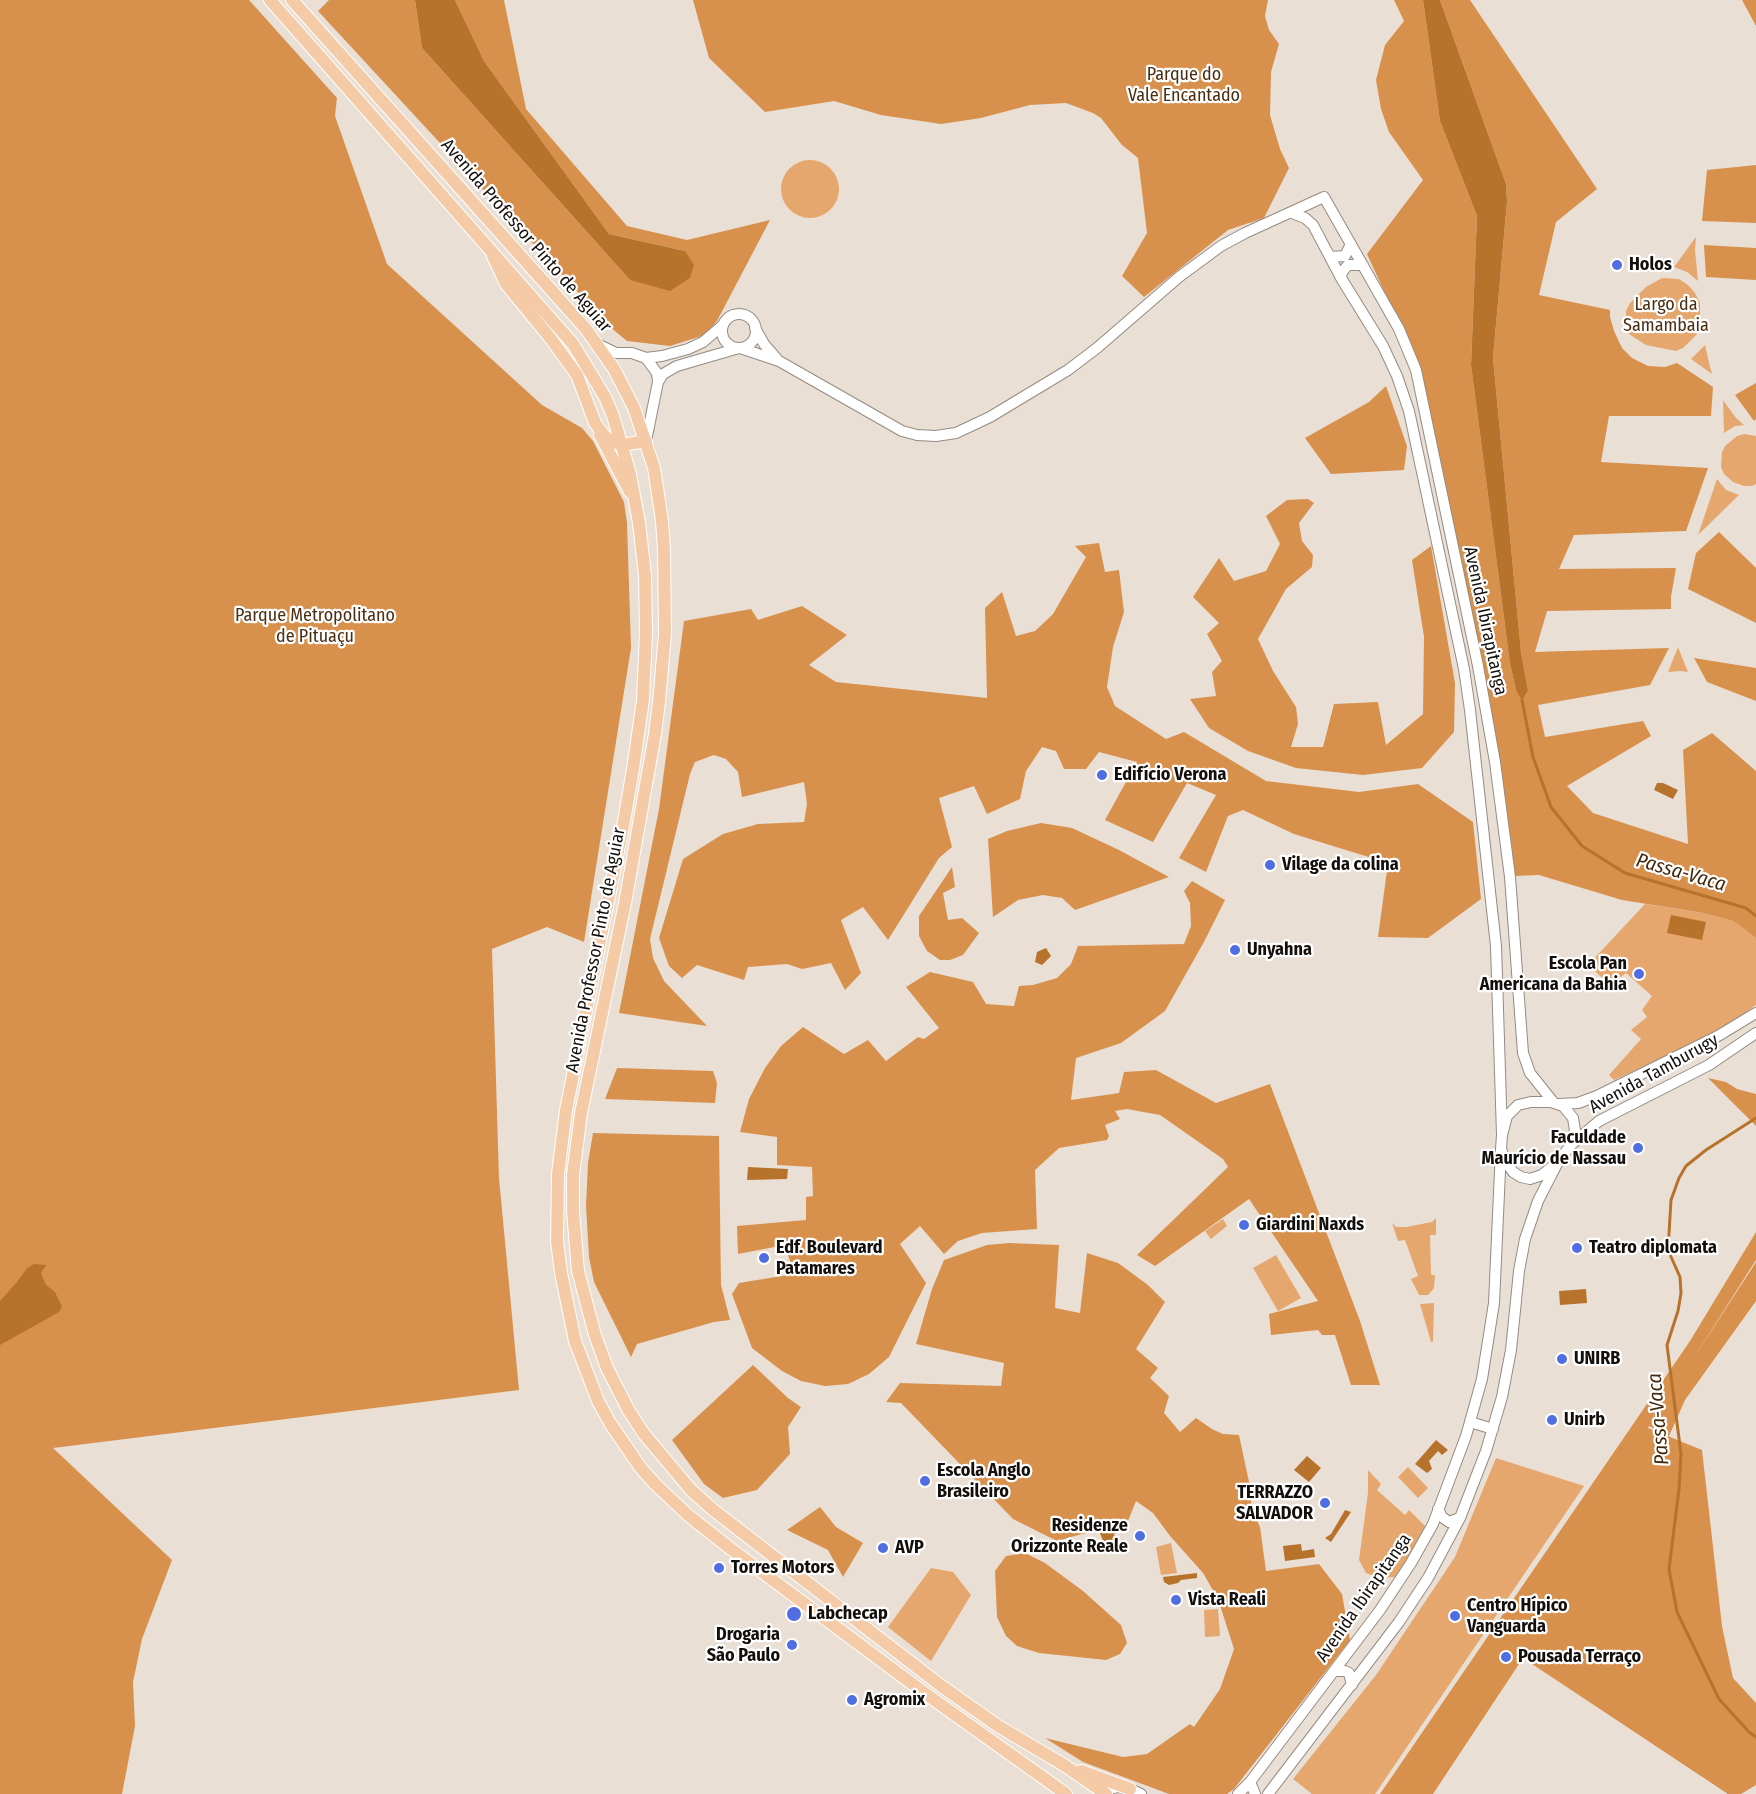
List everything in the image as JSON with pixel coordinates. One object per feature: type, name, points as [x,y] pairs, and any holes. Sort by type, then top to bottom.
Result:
[{"type":"main road","name":"Avenida Professor Pinto de Aguiar","points":[[270,0],[557,324],[585,362],[605,397],[622,445],[636,502],[643,550],[646,601],[641,711],[620,843],[566,1110],[558,1174],[557,1241],[561,1273],[575,1341],[587,1375],[610,1423],[640,1467],[677,1505],[731,1549],[930,1697],[1066,1794]]},
{"type":"main road","name":"Avenida Professor Pinto de Aguiar","points":[[295,3],[519,253],[597,344],[622,383],[634,408],[646,441],[657,488],[664,549],[665,634],[659,702],[625,903],[581,1113],[573,1175],[577,1261],[586,1305],[607,1368],[636,1421],[691,1490],[712,1509],[940,1685],[998,1726],[1064,1765],[1105,1794]]},
{"type":"main road","name":"Avenida Ibirapitanga","points":[[739,348],[779,361],[902,430],[917,435],[936,436],[956,433],[990,417],[1068,370],[1179,277],[1221,246],[1324,197],[1403,336],[1416,370],[1480,676],[1495,762],[1510,877],[1523,1053],[1530,1073],[1557,1104]]},
{"type":"main road","name":"Avenida Ibirapitanga","points":[[1292,213],[1310,221],[1341,278],[1383,346],[1409,411],[1464,669],[1477,765],[1494,911],[1499,991],[1502,1135]]},
{"type":"main road","points":[[1330,257],[1345,255],[1351,244]]},
{"type":"main road","points":[[491,249],[506,284],[577,375],[605,445],[636,502]]},
{"type":"main road","points":[[1341,278],[1342,272],[1348,265],[1363,265]]},
{"type":"main road","points":[[597,344],[616,353],[632,353],[646,358],[662,356],[703,342],[729,317],[741,315],[751,320],[755,328],[749,345],[676,366],[663,374],[658,382]]},
{"type":"main road","points":[[723,325],[723,338],[730,345],[739,348]]},
{"type":"main road","name":"Avenida Ibirapitanga","points":[[755,328],[764,344],[779,361]]},
{"type":"main road","points":[[595,423],[609,440],[622,445],[646,441],[658,382],[657,373],[646,358]]},
{"type":"main road","name":"Avenida Tamburugy","points":[[1557,1104],[1578,1103],[1597,1096],[1718,1036],[1756,1013]]},
{"type":"main road","name":"Avenida Tamburugy","points":[[1570,1146],[1599,1121],[1709,1065],[1756,1033]]},
{"type":"main road","points":[[1268,1794],[1414,1600],[1442,1554],[1475,1483],[1504,1390],[1512,1350],[1519,1270],[1525,1239],[1538,1201],[1574,1136],[1575,1124],[1570,1113],[1557,1104],[1531,1102],[1518,1105],[1507,1116],[1502,1135],[1501,1149],[1510,1168],[1515,1174],[1524,1178],[1539,1177],[1558,1162]]},
{"type":"main road","name":"Avenida Ibirapitanga","points":[[1238,1794],[1250,1782],[1400,1580],[1433,1524],[1453,1474],[1482,1379],[1494,1303],[1501,1149]]},
{"type":"main road","points":[[1470,1422],[1493,1429]]},
{"type":"main road","points":[[1438,1509],[1445,1520],[1452,1522],[1460,1518]]},
{"type":"main road","points":[[1334,1671],[1348,1673],[1352,1685]]},
{"type":"main road","points":[[1064,1765],[1136,1791]]},
{"type":"main road","points":[[1250,1782],[1255,1794]]},
{"type":"main road","points":[[1105,1794],[1113,1787],[1136,1791]]},
{"type":"green space","name":"Parque Metropolitano de Pituaçu","points":[[0,0],[249,0],[337,98],[335,116],[387,264],[542,405],[582,428],[593,441],[624,502],[627,523],[631,648],[584,942],[547,927],[492,949],[499,1178],[519,1390],[53,1448],[172,1560],[142,1639],[133,1682],[135,1726],[122,1794],[0,1794]]},
{"type":"green space","points":[[329,0],[415,0],[422,48],[630,280],[685,251],[609,234],[484,61],[455,0],[504,0],[526,109],[627,226],[687,240],[770,220],[717,321],[705,335],[670,346],[627,341],[610,327],[318,11]]},
{"type":"green space","name":"Parque do Vale Encantado","points":[[693,0],[1268,0],[1265,16],[1269,30],[1279,44],[1271,72],[1270,115],[1280,149],[1289,168],[1264,218],[1228,230],[1144,297],[1122,276],[1147,233],[1138,158],[1122,145],[1101,118],[1066,103],[1030,105],[981,118],[941,124],[881,115],[834,101],[765,112],[709,58]]},
{"type":"green space","points":[[1394,0],[1423,0],[1440,121],[1477,216],[1471,365],[1510,664],[1516,690],[1528,690],[1521,652],[1493,358],[1507,202],[1506,184],[1440,0],[1470,0],[1597,189],[1556,222],[1539,295],[1610,310],[1614,331],[1622,348],[1632,358],[1648,366],[1665,367],[1677,363],[1713,387],[1711,416],[1609,416],[1601,462],[1708,468],[1686,531],[1574,535],[1559,569],[1676,568],[1671,609],[1547,611],[1535,652],[1669,648],[1650,685],[1538,705],[1545,737],[1643,721],[1651,736],[1567,786],[1593,813],[1688,844],[1683,750],[1712,733],[1756,771],[1756,938],[1733,921],[1703,913],[1622,900],[1539,875],[1515,876],[1489,706],[1461,558],[1428,404],[1402,330],[1367,254],[1423,180],[1389,132],[1381,109],[1376,80],[1385,45],[1404,21]]},
{"type":"green space","points":[[1742,0],[1756,0],[1756,26]]},
{"type":"green space","points":[[810,160],[821,162],[834,173],[839,189],[837,200],[826,213],[810,218],[799,216],[786,205],[781,189],[783,178],[794,165]]},
{"type":"green space","points":[[1756,165],[1756,223],[1702,221],[1707,170]]},
{"type":"green space","points":[[1696,237],[1698,281],[1687,272],[1674,267]]},
{"type":"green space","points":[[1704,245],[1756,248],[1756,280],[1706,277]]},
{"type":"green space","name":"Largo da Samambaia","points":[[1662,278],[1679,279],[1695,293],[1700,303],[1700,324],[1697,334],[1683,348],[1676,351],[1646,345],[1629,334],[1626,327],[1626,311],[1630,303],[1646,287]]},
{"type":"green space","points":[[1705,345],[1710,367],[1712,374],[1691,359]]},
{"type":"green space","points":[[1756,383],[1756,419],[1754,421],[1735,395]]},
{"type":"green space","points":[[1386,386],[1407,446],[1404,470],[1331,474],[1305,438],[1369,402]]},
{"type":"green space","points":[[1723,400],[1744,425],[1735,426],[1724,433]]},
{"type":"green space","points":[[1744,434],[1756,436],[1756,484],[1752,486],[1733,482],[1724,474],[1721,467],[1722,452],[1725,446],[1737,436]]},
{"type":"green space","points":[[1717,479],[1726,490],[1739,495],[1698,535]]},
{"type":"green space","points":[[1308,499],[1314,503],[1299,523],[1302,541],[1313,555],[1312,567],[1286,589],[1258,639],[1273,671],[1296,707],[1298,724],[1291,747],[1323,747],[1334,704],[1378,702],[1386,745],[1423,714],[1424,637],[1412,560],[1431,546],[1455,683],[1454,732],[1422,768],[1363,775],[1296,768],[1248,751],[1209,728],[1190,699],[1216,696],[1212,672],[1222,661],[1207,634],[1219,623],[1193,597],[1219,558],[1234,581],[1266,571],[1280,544],[1266,516],[1287,500]]},
{"type":"green space","points":[[1719,532],[1756,568],[1756,623],[1688,589],[1696,553]]},
{"type":"green space","points":[[1099,543],[1105,572],[1119,570],[1124,612],[1113,647],[1107,687],[1115,706],[1166,739],[1184,732],[1266,781],[1359,792],[1418,784],[1473,822],[1481,899],[1428,938],[1378,937],[1388,863],[1294,834],[1243,810],[1228,816],[1206,872],[1179,858],[1216,795],[1187,783],[1153,842],[1105,820],[1137,762],[1099,752],[1086,769],[1064,769],[1056,751],[1042,747],[1026,771],[1020,799],[987,814],[974,786],[939,798],[952,847],[939,858],[888,940],[863,907],[841,920],[861,973],[845,990],[831,963],[802,969],[787,964],[748,967],[744,980],[697,965],[682,978],[669,966],[659,938],[683,859],[723,834],[758,824],[804,822],[807,804],[804,782],[742,797],[738,772],[726,759],[714,755],[695,762],[690,774],[650,939],[653,958],[664,981],[707,1026],[619,1013],[659,809],[684,621],[751,609],[758,620],[802,606],[847,635],[809,665],[836,682],[987,698],[985,608],[1002,592],[1016,636],[1035,631],[1053,614],[1086,557],[1075,546]]},
{"type":"green space","points":[[1678,647],[1688,672],[1668,672]]},
{"type":"green space","points":[[1694,658],[1756,668],[1756,701],[1707,682]]},
{"type":"green space","points":[[1041,823],[1072,828],[1169,877],[1075,910],[1062,898],[1043,895],[1018,900],[993,917],[988,839],[1007,831]]},
{"type":"green space","points":[[952,867],[955,887],[943,893],[948,920],[962,918],[979,933],[963,955],[950,960],[940,960],[927,951],[919,936],[919,916]]},
{"type":"green space","points":[[1192,881],[1225,900],[1205,940],[1165,1011],[1121,1043],[1076,1058],[1071,1100],[1119,1093],[1124,1072],[1156,1070],[1216,1103],[1270,1084],[1360,1321],[1380,1385],[1351,1385],[1335,1335],[1322,1335],[1318,1330],[1271,1335],[1269,1314],[1318,1301],[1249,1199],[1155,1266],[1137,1255],[1228,1167],[1223,1159],[1160,1115],[1127,1109],[1115,1111],[1120,1119],[1105,1125],[1109,1136],[1107,1140],[1059,1148],[1035,1170],[1037,1229],[982,1233],[958,1241],[944,1254],[920,1226],[900,1244],[926,1283],[889,1357],[869,1374],[848,1384],[825,1386],[801,1381],[782,1371],[752,1348],[732,1294],[739,1283],[794,1274],[785,1245],[738,1254],[737,1226],[806,1220],[806,1197],[813,1196],[812,1167],[777,1165],[777,1137],[740,1132],[749,1099],[765,1068],[781,1046],[803,1027],[844,1054],[868,1040],[886,1061],[918,1037],[924,1039],[939,1028],[906,987],[930,972],[973,982],[986,1004],[1014,1006],[1019,986],[1033,985],[1057,978],[1071,964],[1078,946],[1184,944],[1191,926],[1190,903],[1184,891]]},
{"type":"green space","points":[[1645,904],[1703,913],[1733,921],[1756,938],[1756,1005],[1728,1025],[1614,1080],[1609,1075],[1641,1039],[1631,1030],[1647,1017],[1642,1010],[1652,996],[1626,973],[1610,985],[1588,965]]},
{"type":"green space","points":[[617,1068],[713,1071],[717,1083],[715,1103],[605,1099]]},
{"type":"green space","points":[[1708,1078],[1726,1082],[1737,1089],[1756,1094],[1756,1126]]},
{"type":"green space","points":[[593,1133],[719,1136],[721,1285],[730,1320],[714,1322],[637,1344],[631,1357],[594,1282],[589,1257],[586,1206],[588,1163]]},
{"type":"green space","points":[[1436,1218],[1436,1235],[1430,1235],[1431,1275],[1435,1275],[1434,1288],[1428,1295],[1419,1295],[1411,1279],[1418,1276],[1405,1240],[1398,1241],[1392,1223],[1396,1227],[1406,1227],[1432,1222]]},
{"type":"green space","points":[[1223,1219],[1227,1226],[1211,1239],[1205,1231]]},
{"type":"green space","points":[[1756,1232],[1756,1260],[1691,1362],[1756,1262],[1756,1301],[1685,1400],[1669,1436],[1649,1426],[1648,1428],[1702,1450],[1722,1626],[1733,1678],[1756,1703],[1756,1785],[1741,1794],[1728,1794],[1523,1658],[1433,1794],[1380,1794],[1690,1341]]},
{"type":"green space","points":[[1009,1243],[1059,1245],[1055,1308],[1080,1313],[1087,1253],[1118,1263],[1148,1285],[1165,1302],[1136,1349],[1158,1368],[1150,1378],[1169,1396],[1164,1413],[1180,1432],[1196,1418],[1223,1434],[1239,1435],[1252,1509],[1260,1527],[1266,1571],[1319,1564],[1342,1594],[1350,1640],[1234,1789],[1227,1794],[1169,1794],[1083,1762],[1045,1738],[1123,1757],[1147,1754],[1190,1724],[1194,1727],[1220,1689],[1234,1649],[1218,1599],[1203,1573],[1153,1513],[1136,1501],[1128,1521],[1057,1541],[1013,1519],[901,1403],[886,1402],[900,1383],[1001,1386],[1004,1363],[916,1344],[932,1289],[944,1260],[987,1245]]},
{"type":"green space","points":[[1276,1255],[1301,1298],[1278,1311],[1253,1268]]},
{"type":"green space","points":[[1434,1303],[1433,1342],[1431,1342],[1420,1304]]},
{"type":"green space","points":[[753,1365],[801,1407],[788,1427],[790,1454],[757,1490],[723,1498],[704,1484],[672,1440]]},
{"type":"green space","name":"Centro Hípico Vanguarda","points":[[1496,1458],[1584,1486],[1375,1794],[1312,1794],[1293,1779],[1376,1675],[1455,1557]]},
{"type":"green space","points":[[1408,1467],[1428,1488],[1418,1498],[1398,1477]]},
{"type":"green space","points":[[1368,1470],[1381,1484],[1377,1490],[1405,1515],[1409,1510],[1425,1526],[1426,1530],[1400,1574],[1394,1577],[1379,1578],[1366,1573],[1359,1560],[1368,1493]]},
{"type":"green space","points":[[820,1507],[836,1527],[863,1543],[843,1577],[828,1550],[787,1530]]},
{"type":"green space","points":[[1171,1543],[1177,1573],[1161,1575],[1156,1547]]},
{"type":"green space","points":[[1025,1553],[1045,1563],[1083,1591],[1121,1625],[1127,1643],[1120,1654],[1106,1660],[1039,1653],[1017,1646],[1006,1636],[997,1617],[995,1571],[1006,1556]]},
{"type":"green space","points":[[931,1568],[953,1572],[971,1595],[931,1661],[888,1627]]},
{"type":"green space","points":[[1218,1609],[1220,1636],[1205,1637],[1204,1610]]},
{"type":"shaded area","points":[[415,0],[455,0],[484,61],[609,234],[685,251],[694,265],[690,278],[670,291],[630,280],[422,48]]},
{"type":"shaded area","points":[[1423,0],[1440,0],[1506,184],[1507,202],[1493,358],[1521,652],[1528,690],[1522,700],[1516,690],[1510,664],[1471,365],[1477,216],[1440,121]]},
{"type":"shaded area","points":[[1657,783],[1663,783],[1678,790],[1673,799],[1654,790]]},
{"type":"shaded area","points":[[1671,915],[1706,922],[1702,940],[1667,933]]},
{"type":"shaded area","points":[[1046,948],[1051,956],[1042,965],[1035,962],[1037,952]]},
{"type":"shaded area","points":[[748,1167],[788,1169],[787,1179],[747,1180]]},
{"type":"shaded area","points":[[34,1264],[46,1265],[41,1273],[46,1285],[55,1292],[62,1307],[59,1312],[0,1345],[0,1301],[27,1268]]},
{"type":"shaded area","points":[[1586,1289],[1587,1303],[1560,1305],[1559,1291]]},
{"type":"shaded area","points":[[1436,1440],[1448,1450],[1442,1455],[1438,1451],[1429,1461],[1432,1469],[1427,1473],[1415,1464]]},
{"type":"shaded area","points":[[1307,1456],[1321,1468],[1309,1482],[1294,1470]]},
{"type":"shaded area","points":[[1345,1510],[1351,1512],[1331,1542],[1325,1538],[1331,1534]]},
{"type":"shaded area","points":[[1123,1524],[1126,1529],[1114,1534],[1115,1540],[1107,1544],[1103,1541],[1100,1533]]},
{"type":"shaded area","points":[[1301,1544],[1302,1551],[1314,1549],[1315,1557],[1285,1561],[1283,1546]]},
{"type":"shaded area","points":[[1197,1573],[1197,1578],[1181,1580],[1169,1585],[1164,1582],[1163,1577]]},
{"type":"waterway","name":"Passa-Vaca","points":[[1522,700],[1533,757],[1551,807],[1582,846],[1625,873],[1746,908],[1756,916]]},
{"type":"waterway","name":"Passa-Vaca","points":[[1756,1118],[1706,1150],[1686,1166],[1679,1178],[1671,1200],[1668,1250],[1680,1277],[1681,1293],[1667,1345],[1681,1454],[1669,1569],[1677,1612],[1719,1699],[1756,1737]]},
{"type":"place","name":"Holos","points":[[1617,265]]},
{"type":"place","name":"Edifício Verona","points":[[1102,775]]},
{"type":"place","name":"Vilage da colina","points":[[1270,865]]},
{"type":"place","name":"Unyahna","points":[[1235,950]]},
{"type":"place","name":"Escola Pan Americana da Bahia","points":[[1639,974]]},
{"type":"place","name":"Faculdade Maurício de Nassau","points":[[1638,1148]]},
{"type":"place","name":"Giardini Naxds","points":[[1244,1225]]},
{"type":"place","name":"Teatro diplomata","points":[[1577,1248]]},
{"type":"place","name":"Edf. Boulevard Patamares","points":[[764,1258]]},
{"type":"place","name":"UNIRB","points":[[1562,1359]]},
{"type":"place","name":"Unirb","points":[[1552,1420]]},
{"type":"place","name":"Escola Anglo Brasileiro","points":[[925,1481]]},
{"type":"place","name":"TERRAZZO SALVADOR","points":[[1325,1503]]},
{"type":"place","name":"Residenze Orizzonte Reale","points":[[1140,1536]]},
{"type":"place","name":"AVP","points":[[883,1548]]},
{"type":"place","name":"Torres Motors","points":[[719,1568]]},
{"type":"place","name":"Vista Reali","points":[[1176,1600]]},
{"type":"place","name":"Labchecap","points":[[794,1614]]},
{"type":"place","name":"Centro Hípico Vanguarda","points":[[1455,1616]]},
{"type":"place","name":"Drogaria São Paulo","points":[[792,1645]]},
{"type":"place","name":"Pousada Terraço","points":[[1506,1657]]},
{"type":"place","name":"Agromix","points":[[852,1700]]}]
